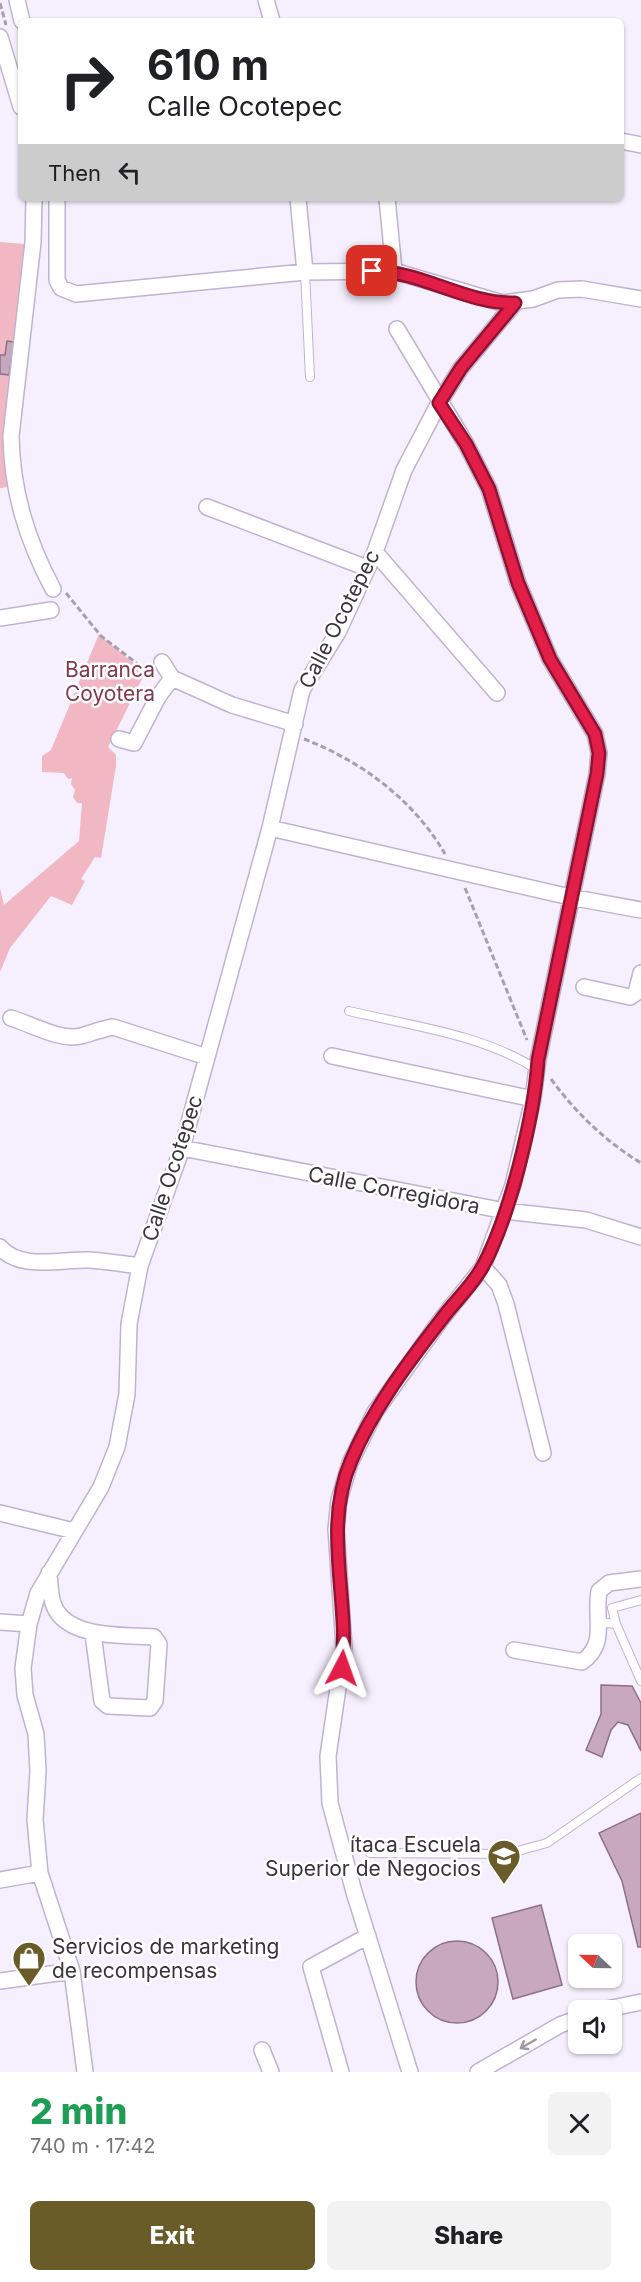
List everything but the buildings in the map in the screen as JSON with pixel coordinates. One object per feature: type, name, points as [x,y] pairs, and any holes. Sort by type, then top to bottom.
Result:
[{"type":"street","points":[[17,0],[21,18]]},
{"type":"street","points":[[266,0],[271,18]]},
{"type":"street","points":[[0,37],[18,97]]},
{"type":"street","points":[[624,142],[641,145]]},
{"type":"street","points":[[34,201],[33,242],[12,427],[12,468],[26,530],[59,590]]},
{"type":"street","points":[[57,201],[57,280],[61,288],[76,294],[305,272],[394,271],[489,301],[515,303],[558,290],[582,289],[641,299]]},
{"type":"street","points":[[298,201],[305,272]]},
{"type":"street","points":[[387,201],[394,271]]},
{"type":"street","name":"Calle Ocotepec","points":[[85,2072],[72,1971],[40,1873],[34,1820],[38,1771],[36,1734],[25,1695],[23,1668],[29,1624],[38,1593],[101,1487],[117,1447],[127,1394],[129,1324],[140,1266],[182,1148],[299,731],[302,690],[338,632],[375,552],[404,470],[439,403],[461,368],[515,303]]},
{"type":"street","points":[[396,328],[439,403],[466,444],[489,489],[518,583],[550,659],[595,734],[599,753],[597,774],[570,897],[542,1071],[505,1211],[483,1267],[440,1321],[375,1412],[350,1463],[339,1500],[336,1529],[344,1647],[328,1756],[330,1803],[410,2072]]},
{"type":"street","points":[[207,507],[367,568]]},
{"type":"street","points":[[375,552],[497,693]]},
{"type":"street","points":[[0,618],[51,610]]},
{"type":"street","points":[[158,669],[172,678],[232,705],[299,731]]},
{"type":"street","points":[[118,739],[134,743],[158,697],[172,678]]},
{"type":"street","points":[[270,828],[570,897],[641,910]]},
{"type":"street","points":[[584,987],[630,997],[636,993],[641,973]]},
{"type":"street","points":[[11,1017],[64,1036],[80,1036],[98,1029],[113,1028],[207,1057]]},
{"type":"street","points":[[332,1056],[533,1099]]},
{"type":"street","name":"Calle Corregidora","points":[[182,1148],[505,1211],[586,1220],[641,1237]]},
{"type":"street","points":[[0,1247],[12,1256],[33,1261],[88,1260],[140,1266]]},
{"type":"street","points":[[483,1267],[499,1285],[506,1304],[543,1453]]},
{"type":"street","points":[[0,1513],[74,1531]]},
{"type":"street","points":[[49,1573],[53,1605],[62,1617],[93,1634],[154,1637],[157,1640],[159,1644],[155,1701],[150,1708],[108,1706],[102,1701],[93,1634]]},
{"type":"street","points":[[514,1650],[582,1662],[593,1653],[599,1642],[596,1606],[599,1591],[609,1583],[641,1579]]},
{"type":"street","points":[[0,1622],[29,1624]]},
{"type":"street","points":[[0,1880],[40,1873]]},
{"type":"street","points":[[341,2072],[311,1967],[368,1936]]},
{"type":"street","points":[[0,1982],[72,1971]]},
{"type":"street","points":[[622,2006],[641,2002]]},
{"type":"street","points":[[478,2072],[568,2022]]},
{"type":"street","points":[[262,2050],[271,2072]]},
{"type":"lane","points":[[305,272],[310,377]]},
{"type":"lane","points":[[349,1011],[479,1042],[512,1053],[542,1071]]},
{"type":"lane","points":[[641,1600],[612,1608],[616,1624],[641,1681]]},
{"type":"lane","points":[[598,1622],[616,1624]]},
{"type":"lane","points":[[370,1853],[507,1854],[546,1843],[641,1778]]},
{"type":"path","points":[[59,590],[101,636],[158,669]]},
{"type":"path","points":[[299,731],[381,781],[417,816],[450,862]]},
{"type":"path","points":[[461,880],[528,1042]]},
{"type":"path","points":[[542,1071],[604,1138],[641,1163]]},
{"type":"green space","points":[[0,242],[25,244],[9,375],[7,487],[0,488]]},
{"type":"green space","name":"Barranca Coyotera","points":[[99,634],[145,673],[108,747],[116,755],[116,766],[101,858],[95,857],[81,879],[85,881],[72,905],[51,896],[10,948],[0,972],[0,888],[4,905],[79,841],[82,803],[77,803],[73,797],[75,790],[71,784],[72,778],[68,779],[64,773],[42,772],[42,756],[51,750]]},
{"type":"place","name":"ítaca Escuela Superior de Negocios","points":[[504,1885]]},
{"type":"place","name":"Servicios de marketing de recompensas","points":[[29,1987]]},
{"type":"route","points":[[342,1668],[344,1647],[336,1529],[339,1500],[350,1463],[375,1412],[440,1321],[483,1267],[505,1211],[533,1099],[538,1060],[597,774],[599,753],[595,734],[550,659],[518,583],[489,489],[466,444],[439,403],[461,368],[510,312],[515,303],[489,301],[394,271],[372,271]]}]
